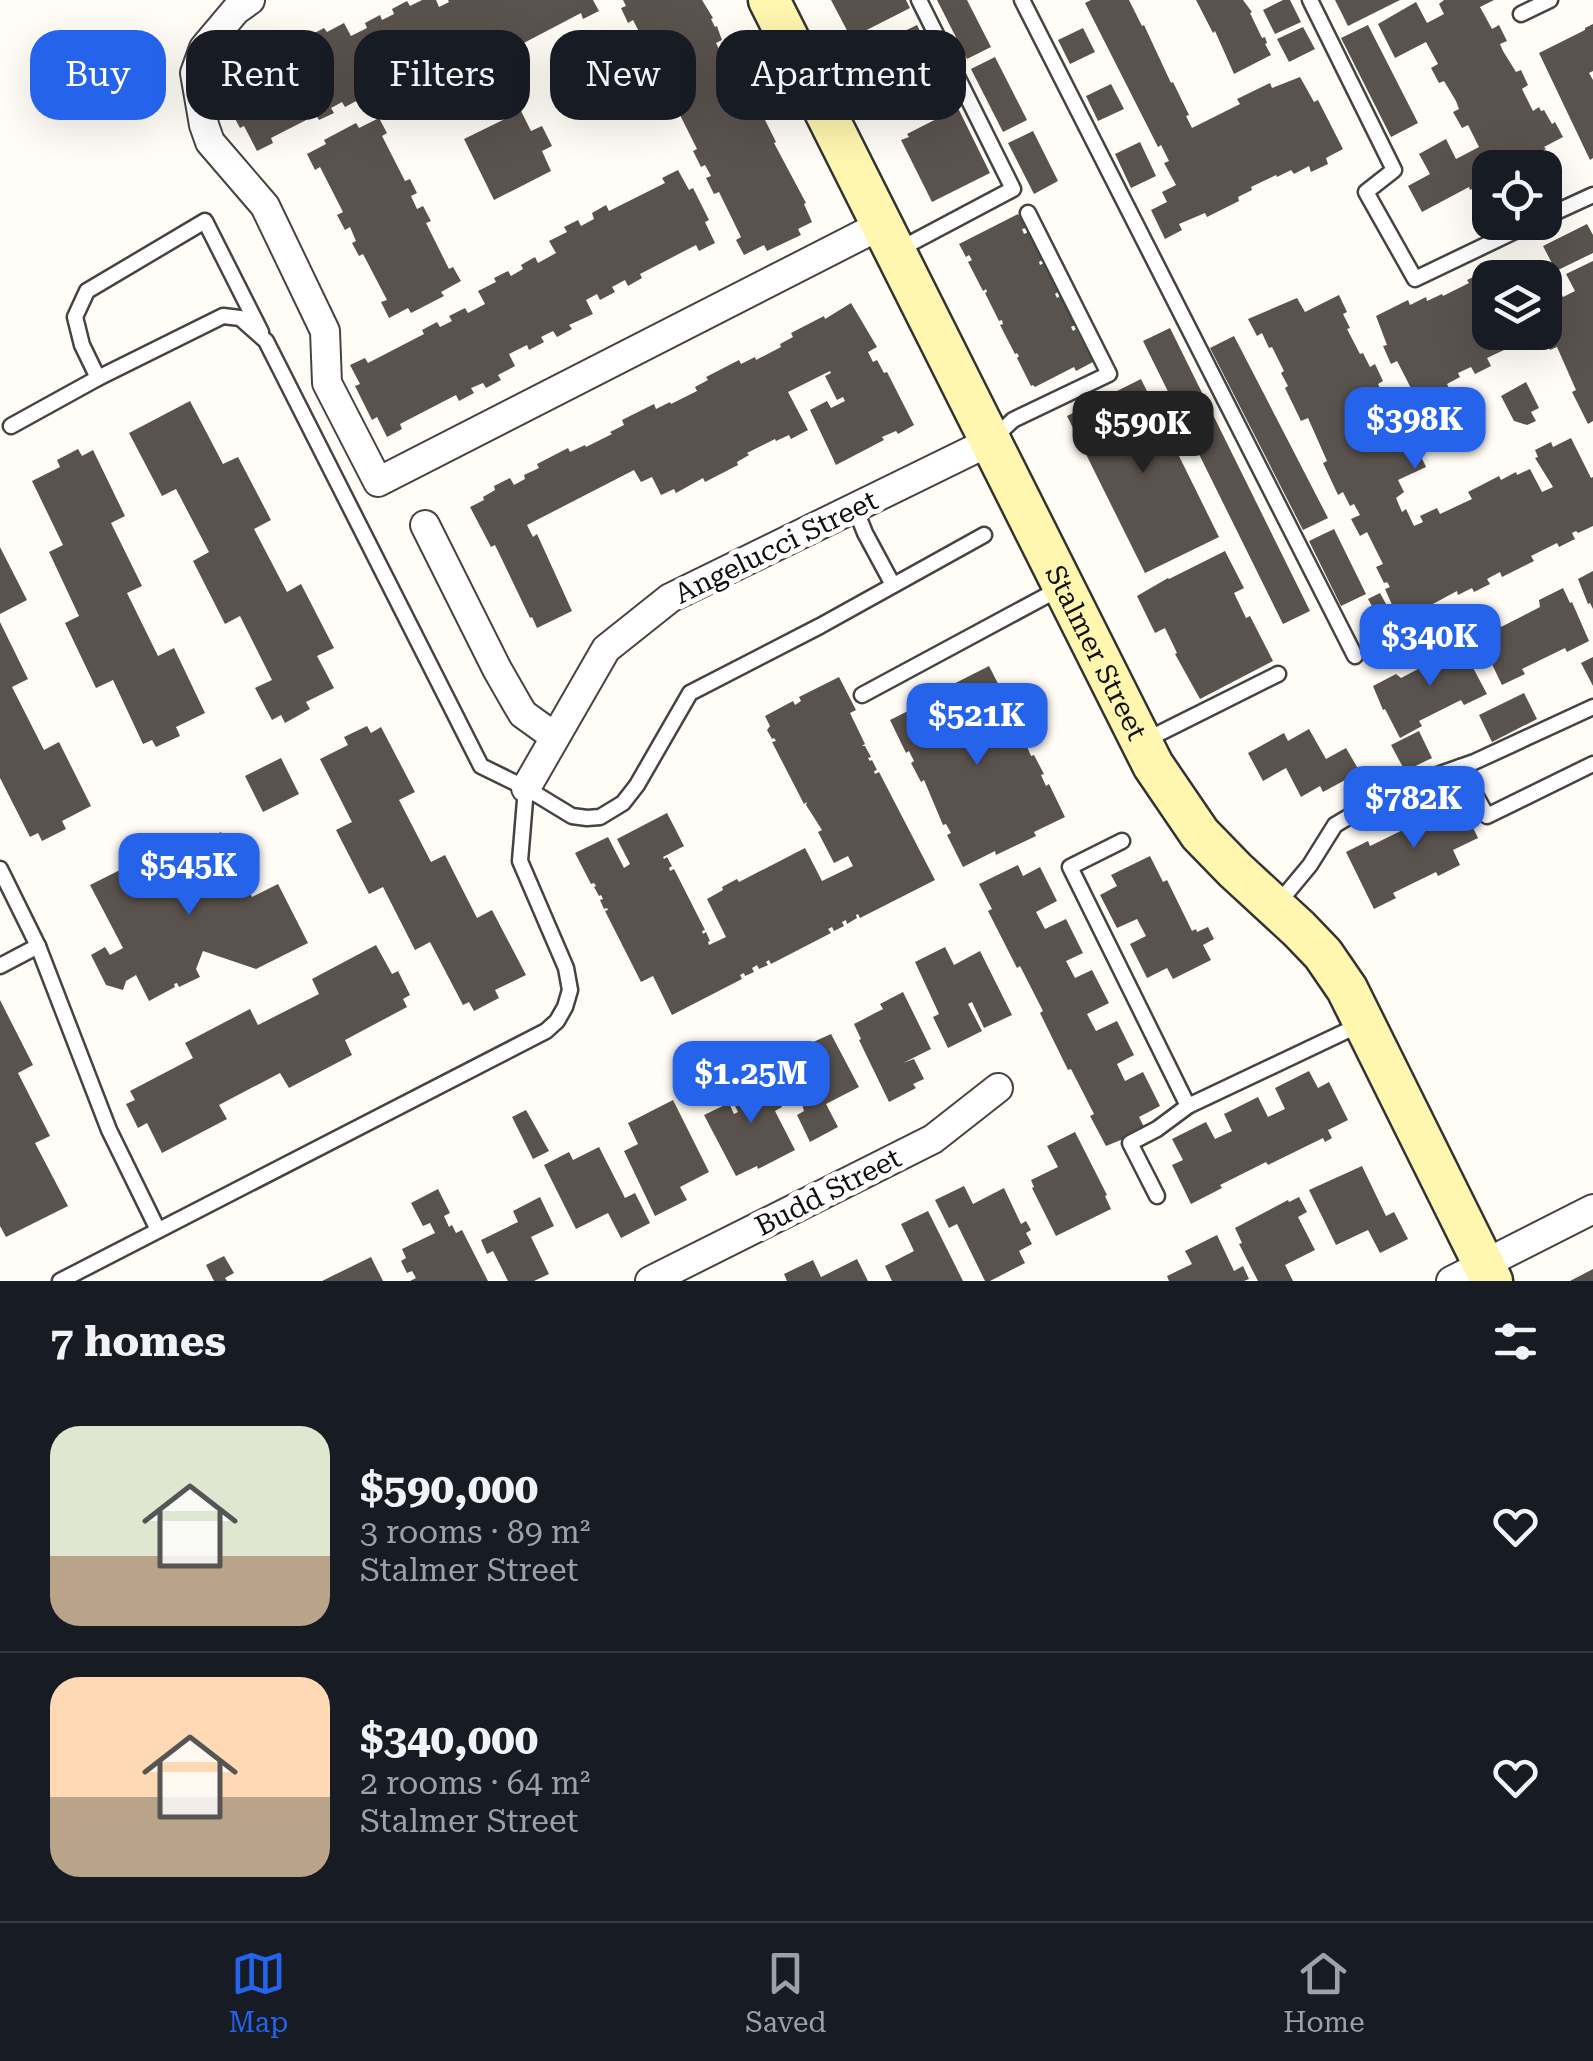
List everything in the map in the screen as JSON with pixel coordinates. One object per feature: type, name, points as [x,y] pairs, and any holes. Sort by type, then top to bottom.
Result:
[{"type":"street","points":[[250,0],[236,10],[204,48],[195,73],[204,126],[210,142],[265,206],[325,330],[327,382],[378,482],[888,238]]},
{"type":"street","name":"Stalmer Street","points":[[769,0],[1141,742],[1168,790],[1200,834],[1323,954],[1347,989],[1475,1275]]},
{"type":"street","name":"Angelucci Street","points":[[526,788],[606,649],[670,598],[991,441]]},
{"type":"street","points":[[425,525],[523,714],[555,737]]},
{"type":"street","name":"Budd Street","points":[[650,1281],[933,1139],[998,1088]]},
{"type":"street","points":[[1475,1275],[1593,1209]]},
{"type":"lane","points":[[888,238],[1013,189],[919,0]]},
{"type":"lane","points":[[1022,0],[1356,656]]},
{"type":"lane","points":[[1522,14],[1550,0]]},
{"type":"lane","points":[[1312,1],[1394,170],[1366,192],[1415,279],[1496,240]]},
{"type":"lane","points":[[1562,209],[1592,195]]},
{"type":"lane","points":[[991,441],[1014,420],[1108,374],[1028,213]]},
{"type":"lane","points":[[98,378],[82,345],[75,317],[87,291],[205,221],[482,766],[572,816],[600,817],[623,803],[690,693],[984,535]]},
{"type":"lane","points":[[11,426],[223,316],[240,318],[266,341]]},
{"type":"lane","points":[[854,508],[893,585]]},
{"type":"lane","points":[[862,695],[1064,586]]},
{"type":"lane","points":[[1141,742],[1278,674]]},
{"type":"lane","points":[[1276,907],[1310,865],[1335,825],[1392,791],[1460,767],[1593,707]]},
{"type":"lane","points":[[1460,767],[1487,816],[1593,764]]},
{"type":"lane","points":[[60,1281],[546,1031],[556,1021],[570,990],[566,968],[520,861],[526,788]]},
{"type":"lane","points":[[1122,841],[1070,868],[1188,1106]]},
{"type":"lane","points":[[0,870],[38,946],[109,1130],[158,1230]]},
{"type":"lane","points":[[0,966],[38,946]]},
{"type":"lane","points":[[1157,1196],[1130,1143],[1157,1130],[1188,1106],[1365,1023]]},
{"type":"building","points":[[422,0],[436,0],[439,7],[448,0],[593,0],[599,11],[583,19],[581,13],[530,40],[530,30],[363,30],[367,28],[365,23],[380,15],[382,20],[394,14],[392,9],[407,1],[410,6]]},
{"type":"building","points":[[623,0],[702,0],[718,30],[716,120],[765,120],[812,222],[798,229],[801,235],[767,251],[764,245],[744,255],[736,240],[741,237],[719,192],[714,194],[706,178],[711,176],[705,165],[701,167],[682,120],[696,120],[696,30],[638,30],[633,20],[628,23],[621,8],[626,6]]},
{"type":"building","points":[[831,0],[906,0],[910,8],[867,30],[847,30]]},
{"type":"building","points":[[937,0],[967,0],[991,47],[967,59],[966,30],[952,30]]},
{"type":"building","points":[[1129,0],[1173,82],[1192,128],[1240,104],[1237,99],[1270,83],[1272,88],[1300,77],[1314,102],[1318,100],[1343,149],[1326,158],[1328,164],[1311,172],[1309,166],[1294,174],[1291,170],[1251,187],[1238,197],[1239,201],[1207,217],[1205,213],[1179,224],[1182,230],[1165,239],[1151,210],[1167,202],[1162,192],[1176,185],[1164,163],[1169,161],[1161,145],[1158,147],[1085,3]]},
{"type":"building","points":[[1196,0],[1243,0],[1271,55],[1234,74]]},
{"type":"building","points":[[1290,0],[1301,22],[1275,34],[1263,10]]},
{"type":"building","points":[[1335,0],[1400,0],[1348,26]]},
{"type":"building","points":[[1444,0],[1494,0],[1480,7],[1492,29],[1499,25],[1507,41],[1500,44],[1516,72],[1521,70],[1528,85],[1522,89],[1533,111],[1539,107],[1544,110],[1563,137],[1544,150],[1473,150],[1479,147],[1468,125],[1462,128],[1453,112],[1459,109],[1456,101],[1431,68],[1438,64],[1426,42],[1395,58],[1378,24],[1416,2],[1427,23],[1444,14],[1439,4]]},
{"type":"building","points":[[344,23],[351,36],[354,34],[354,102],[334,106],[334,30],[331,30]]},
{"type":"building","points":[[1593,24],[1593,71],[1589,73],[1593,80],[1593,158],[1590,160],[1539,53]]},
{"type":"building","points":[[1368,25],[1418,123],[1391,137],[1341,38]]},
{"type":"building","points":[[1303,27],[1315,49],[1289,62],[1277,39]]},
{"type":"building","points":[[1083,28],[1095,52],[1070,64],[1058,40]]},
{"type":"building","points":[[995,57],[1027,120],[1003,132],[971,69]]},
{"type":"building","points":[[1111,84],[1124,109],[1098,121],[1086,96]]},
{"type":"building","points":[[236,120],[306,120],[271,138],[273,143],[257,151],[244,126],[240,128]]},
{"type":"building","points":[[380,120],[387,133],[382,136],[405,181],[410,179],[417,193],[411,196],[417,209],[423,206],[431,221],[426,223],[449,269],[453,267],[461,281],[441,292],[444,296],[411,313],[408,308],[389,318],[381,302],[387,300],[363,254],[359,256],[352,243],[356,241],[350,227],[345,230],[337,215],[343,212],[320,167],[315,170],[307,154],[356,123],[359,128]]},
{"type":"building","points":[[503,120],[526,120],[531,131],[542,126],[552,146],[542,151],[551,171],[494,200],[464,139]]},
{"type":"building","points":[[934,120],[964,120],[990,173],[932,202],[901,140],[909,137],[907,134]]},
{"type":"building","points":[[1033,131],[1058,181],[1034,194],[1008,143]]},
{"type":"building","points":[[1446,139],[1456,159],[1472,151],[1472,189],[1469,187],[1422,212],[1408,186],[1430,174],[1419,154]]},
{"type":"building","points":[[1140,142],[1156,176],[1131,188],[1115,154]]},
{"type":"building","points":[[678,170],[689,190],[693,188],[715,243],[699,251],[696,245],[640,274],[642,278],[628,286],[625,280],[612,287],[615,292],[600,300],[597,294],[586,300],[593,314],[569,325],[572,329],[557,337],[553,331],[541,337],[544,342],[529,350],[527,345],[509,354],[515,366],[498,375],[501,380],[486,388],[483,383],[471,388],[474,393],[459,401],[456,395],[400,424],[402,429],[387,437],[377,417],[372,420],[355,386],[360,384],[350,365],[365,358],[368,363],[424,334],[422,330],[437,322],[440,327],[452,321],[449,316],[465,308],[468,313],[485,304],[478,291],[508,271],[511,276],[523,269],[521,265],[535,257],[538,263],[556,253],[549,241],[567,232],[564,227],[578,220],[581,226],[594,219],[592,213],[606,205],[609,211],[665,183],[662,178]]},
{"type":"building","points":[[1018,214],[1026,228],[1022,229],[1024,234],[1028,232],[1042,260],[1040,265],[1044,263],[1058,292],[1057,298],[1060,296],[1075,325],[1071,327],[1073,331],[1076,329],[1093,362],[1035,387],[1000,325],[1002,320],[999,321],[986,289],[983,291],[968,262],[972,260],[959,244]]},
{"type":"building","points":[[1587,224],[1593,235],[1593,253],[1562,268],[1562,260],[1550,260],[1543,246],[1562,240]]},
{"type":"building","points":[[1593,261],[1593,421],[1588,424],[1572,392],[1576,390],[1558,350],[1562,350],[1562,295],[1575,291],[1566,274]]},
{"type":"building","points":[[1472,278],[1472,350],[1504,350],[1487,358],[1491,366],[1475,374],[1471,367],[1458,373],[1460,377],[1447,384],[1449,388],[1433,396],[1429,389],[1415,396],[1397,361],[1391,364],[1376,316],[1408,300],[1410,305],[1426,297],[1427,301],[1443,296],[1469,283],[1467,280]]},
{"type":"building","points":[[1339,295],[1347,312],[1343,314],[1350,328],[1347,329],[1370,367],[1375,364],[1383,381],[1378,384],[1384,396],[1388,393],[1405,425],[1400,427],[1413,453],[1418,450],[1426,467],[1398,480],[1404,492],[1396,498],[1414,526],[1423,522],[1420,516],[1437,508],[1440,514],[1472,499],[1468,492],[1499,476],[1501,480],[1530,469],[1542,492],[1553,487],[1535,458],[1535,450],[1571,438],[1593,477],[1593,526],[1572,533],[1575,539],[1531,556],[1534,561],[1502,577],[1500,572],[1487,579],[1490,584],[1474,592],[1472,588],[1458,595],[1457,591],[1431,605],[1418,615],[1420,619],[1404,627],[1391,608],[1385,589],[1390,587],[1376,567],[1383,564],[1367,532],[1360,536],[1351,519],[1360,515],[1343,492],[1338,495],[1308,418],[1301,421],[1285,388],[1288,386],[1281,373],[1284,371],[1272,347],[1269,348],[1262,333],[1257,336],[1248,319],[1297,298],[1305,312]]},
{"type":"building","points":[[851,303],[877,347],[868,352],[873,362],[877,360],[887,372],[914,425],[882,437],[884,440],[836,465],[810,410],[827,401],[831,408],[845,401],[843,397],[837,400],[825,376],[830,371],[788,392],[808,430],[791,439],[789,435],[775,439],[747,453],[738,465],[676,493],[674,489],[661,495],[652,477],[641,482],[634,470],[527,525],[533,537],[537,534],[572,611],[537,628],[495,545],[491,547],[470,507],[484,500],[495,490],[494,486],[510,478],[514,485],[539,468],[537,464],[568,448],[570,452],[586,447],[612,434],[624,425],[622,420],[654,404],[656,409],[697,391],[695,387],[708,380],[706,377],[739,360],[741,364],[755,357],[756,360],[781,347],[793,337],[791,333]]},
{"type":"building","points":[[1170,328],[1310,611],[1283,624],[1143,341]]},
{"type":"building","points":[[1234,336],[1328,518],[1303,530],[1210,348]]},
{"type":"building","points":[[1141,379],[1219,537],[1145,573],[1067,416]]},
{"type":"building","points":[[1526,382],[1539,408],[1531,412],[1536,421],[1527,425],[1514,421],[1501,396]]},
{"type":"building","points":[[190,401],[223,464],[238,457],[271,520],[254,529],[287,592],[301,584],[334,648],[317,656],[334,688],[306,702],[310,709],[285,723],[281,715],[272,720],[255,688],[272,680],[240,616],[225,624],[193,561],[209,552],[176,489],[162,496],[129,433]]},
{"type":"building","points":[[78,449],[82,456],[93,450],[125,516],[111,523],[142,586],[127,593],[158,656],[174,648],[205,713],[176,727],[180,736],[156,747],[152,740],[143,744],[113,680],[96,688],[65,623],[79,616],[49,552],[63,545],[32,481],[60,467],[57,460]]},
{"type":"building","points":[[1334,529],[1366,594],[1341,606],[1309,541]]},
{"type":"building","points":[[0,547],[27,600],[0,614]]},
{"type":"building","points":[[1225,551],[1244,588],[1234,593],[1273,661],[1200,699],[1165,628],[1155,633],[1137,596]]},
{"type":"building","points":[[1593,571],[1593,609],[1578,579]]},
{"type":"building","points":[[1563,588],[1589,641],[1522,669],[1525,674],[1502,685],[1476,632],[1499,621],[1501,627],[1540,607],[1539,600]]},
{"type":"building","points":[[1380,593],[1392,615],[1380,621],[1368,599]]},
{"type":"building","points":[[0,622],[28,679],[12,687],[44,750],[59,742],[91,806],[62,821],[66,829],[42,841],[38,833],[30,837],[0,778]]},
{"type":"building","points":[[1459,641],[1487,694],[1464,705],[1461,700],[1419,721],[1422,726],[1400,738],[1373,686],[1396,674],[1401,678],[1437,659],[1436,652]]},
{"type":"building","points":[[1593,657],[1593,686],[1581,663]]},
{"type":"building","points":[[989,666],[1007,701],[1004,703],[1012,711],[1031,756],[1034,755],[1044,774],[1041,775],[1046,786],[1049,784],[1065,817],[1034,832],[1036,836],[963,867],[947,835],[951,833],[943,825],[924,780],[921,782],[909,751],[906,753],[890,720]]},
{"type":"building","points":[[839,677],[856,710],[850,713],[865,744],[862,746],[877,770],[875,774],[879,772],[935,880],[860,918],[856,915],[847,924],[846,920],[842,922],[844,926],[834,931],[832,927],[828,929],[831,933],[771,964],[769,960],[768,965],[759,969],[757,965],[752,968],[754,972],[740,975],[742,979],[672,1015],[653,976],[641,982],[605,911],[607,908],[604,909],[601,895],[575,853],[608,837],[624,868],[630,864],[617,839],[667,813],[684,846],[663,857],[672,866],[670,871],[674,869],[709,945],[726,937],[707,899],[722,887],[805,848],[822,881],[853,866],[848,856],[834,863],[818,832],[822,830],[772,742],[776,741],[767,730],[770,726],[765,716],[793,701],[795,705],[801,701],[799,697]]},
{"type":"building","points":[[1524,693],[1537,719],[1492,742],[1479,715]]},
{"type":"building","points":[[367,726],[371,733],[381,727],[415,792],[399,800],[431,862],[445,855],[477,918],[492,910],[526,975],[495,990],[499,998],[474,1011],[469,1002],[463,1005],[430,942],[415,950],[383,887],[369,894],[336,830],[352,822],[320,759],[348,745],[344,737]]},
{"type":"building","points":[[1309,729],[1326,759],[1346,748],[1360,772],[1323,792],[1320,786],[1301,797],[1286,768],[1263,781],[1248,753],[1284,733],[1288,741]]},
{"type":"building","points":[[1419,731],[1432,758],[1405,771],[1391,745]]},
{"type":"building","points":[[281,758],[299,794],[263,812],[245,776]]},
{"type":"building","points":[[1456,792],[1478,838],[1453,850],[1460,865],[1393,893],[1396,898],[1374,909],[1346,852],[1368,841],[1370,846],[1413,825],[1410,820]]},
{"type":"building","points":[[221,832],[252,897],[278,884],[308,943],[256,969],[203,951],[196,969],[200,977],[179,987],[174,984],[175,987],[149,1001],[136,975],[126,981],[123,990],[106,985],[91,955],[105,947],[110,955],[123,948],[90,885],[125,871],[123,867],[154,851],[160,863]]},
{"type":"building","points":[[1150,856],[1163,882],[1167,880],[1192,931],[1208,927],[1214,939],[1203,945],[1211,960],[1173,979],[1167,968],[1147,978],[1130,944],[1146,936],[1137,919],[1117,928],[1100,895],[1117,886],[1111,875]]},
{"type":"building","points":[[1018,865],[1023,876],[1040,867],[1057,901],[1036,912],[1045,929],[1066,919],[1083,953],[1066,961],[1075,978],[1092,970],[1109,1003],[1087,1014],[1096,1031],[1117,1021],[1134,1055],[1117,1064],[1125,1081],[1143,1072],[1160,1106],[1139,1117],[1143,1131],[1106,1146],[1090,1116],[1094,1114],[1040,1013],[1043,1011],[988,911],[992,909],[979,884]]},
{"type":"building","points":[[376,945],[392,974],[398,971],[410,995],[403,999],[407,1007],[345,1040],[352,1055],[289,1088],[280,1073],[219,1105],[227,1119],[162,1153],[147,1123],[138,1128],[126,1104],[135,1100],[130,1091],[193,1058],[185,1043],[250,1009],[258,1025],[319,994],[312,979]]},
{"type":"building","points":[[945,947],[954,965],[980,951],[1012,1015],[984,1028],[972,1002],[968,1004],[982,1031],[948,1048],[933,1017],[939,1014],[915,962]]},
{"type":"building","points":[[903,992],[931,1049],[903,1063],[914,1059],[924,1079],[913,1084],[916,1088],[889,1102],[854,1024],[883,1009],[880,1004]]},
{"type":"building","points":[[0,1000],[33,1065],[18,1073],[50,1136],[35,1143],[68,1206],[6,1237],[0,1226]]},
{"type":"building","points":[[831,1034],[859,1087],[826,1104],[838,1127],[810,1142],[797,1115],[804,1111],[802,1104],[780,1057]]},
{"type":"building","points":[[765,1070],[782,1107],[775,1111],[795,1150],[736,1176],[704,1115],[729,1103],[734,1114],[738,1112],[728,1092]]},
{"type":"building","points":[[1309,1071],[1318,1088],[1329,1082],[1348,1120],[1328,1130],[1332,1138],[1325,1142],[1323,1138],[1268,1165],[1266,1162],[1191,1204],[1172,1165],[1183,1160],[1172,1139],[1206,1122],[1215,1139],[1232,1131],[1224,1114],[1258,1097],[1268,1117],[1285,1109],[1275,1088]]},
{"type":"building","points":[[673,1100],[709,1172],[680,1187],[687,1200],[655,1216],[624,1151],[638,1144],[628,1123]]},
{"type":"building","points":[[526,1110],[549,1151],[533,1159],[512,1117]]},
{"type":"building","points":[[1075,1132],[1111,1209],[1056,1236],[1031,1180],[1058,1167],[1047,1146]]},
{"type":"building","points":[[599,1147],[625,1198],[635,1193],[650,1223],[621,1238],[608,1213],[576,1229],[544,1165],[569,1152],[573,1160]]},
{"type":"building","points":[[1362,1166],[1386,1216],[1394,1212],[1408,1239],[1380,1253],[1368,1230],[1336,1245],[1309,1190]]},
{"type":"building","points":[[964,1186],[973,1204],[1004,1188],[1021,1224],[1026,1221],[1031,1230],[1026,1233],[1032,1244],[1019,1251],[1025,1263],[990,1281],[985,1281],[957,1224],[949,1228],[935,1200]]},
{"type":"building","points":[[438,1189],[450,1213],[444,1216],[449,1227],[452,1225],[456,1233],[462,1230],[488,1281],[410,1281],[416,1278],[412,1271],[407,1273],[401,1261],[406,1258],[402,1249],[435,1233],[430,1223],[423,1226],[411,1203]]},
{"type":"building","points":[[540,1197],[554,1226],[531,1237],[549,1274],[534,1281],[508,1281],[493,1251],[487,1254],[481,1240],[518,1222],[513,1211]]},
{"type":"building","points":[[1299,1197],[1307,1212],[1298,1217],[1315,1250],[1285,1265],[1293,1281],[1258,1281],[1235,1228]]},
{"type":"building","points":[[928,1211],[963,1281],[892,1281],[885,1266],[914,1251],[901,1224]]},
{"type":"building","points":[[1217,1235],[1234,1271],[1243,1266],[1249,1279],[1169,1281],[1167,1276],[1192,1264],[1185,1251]]},
{"type":"building","points":[[224,1256],[234,1273],[225,1278],[227,1281],[214,1281],[206,1265]]},
{"type":"building","points":[[371,1257],[383,1281],[322,1281]]},
{"type":"building","points":[[857,1259],[868,1281],[787,1281],[784,1274],[813,1260],[821,1277]]},
{"type":"building","points":[[1593,1269],[1593,1281],[1570,1281]]}]
